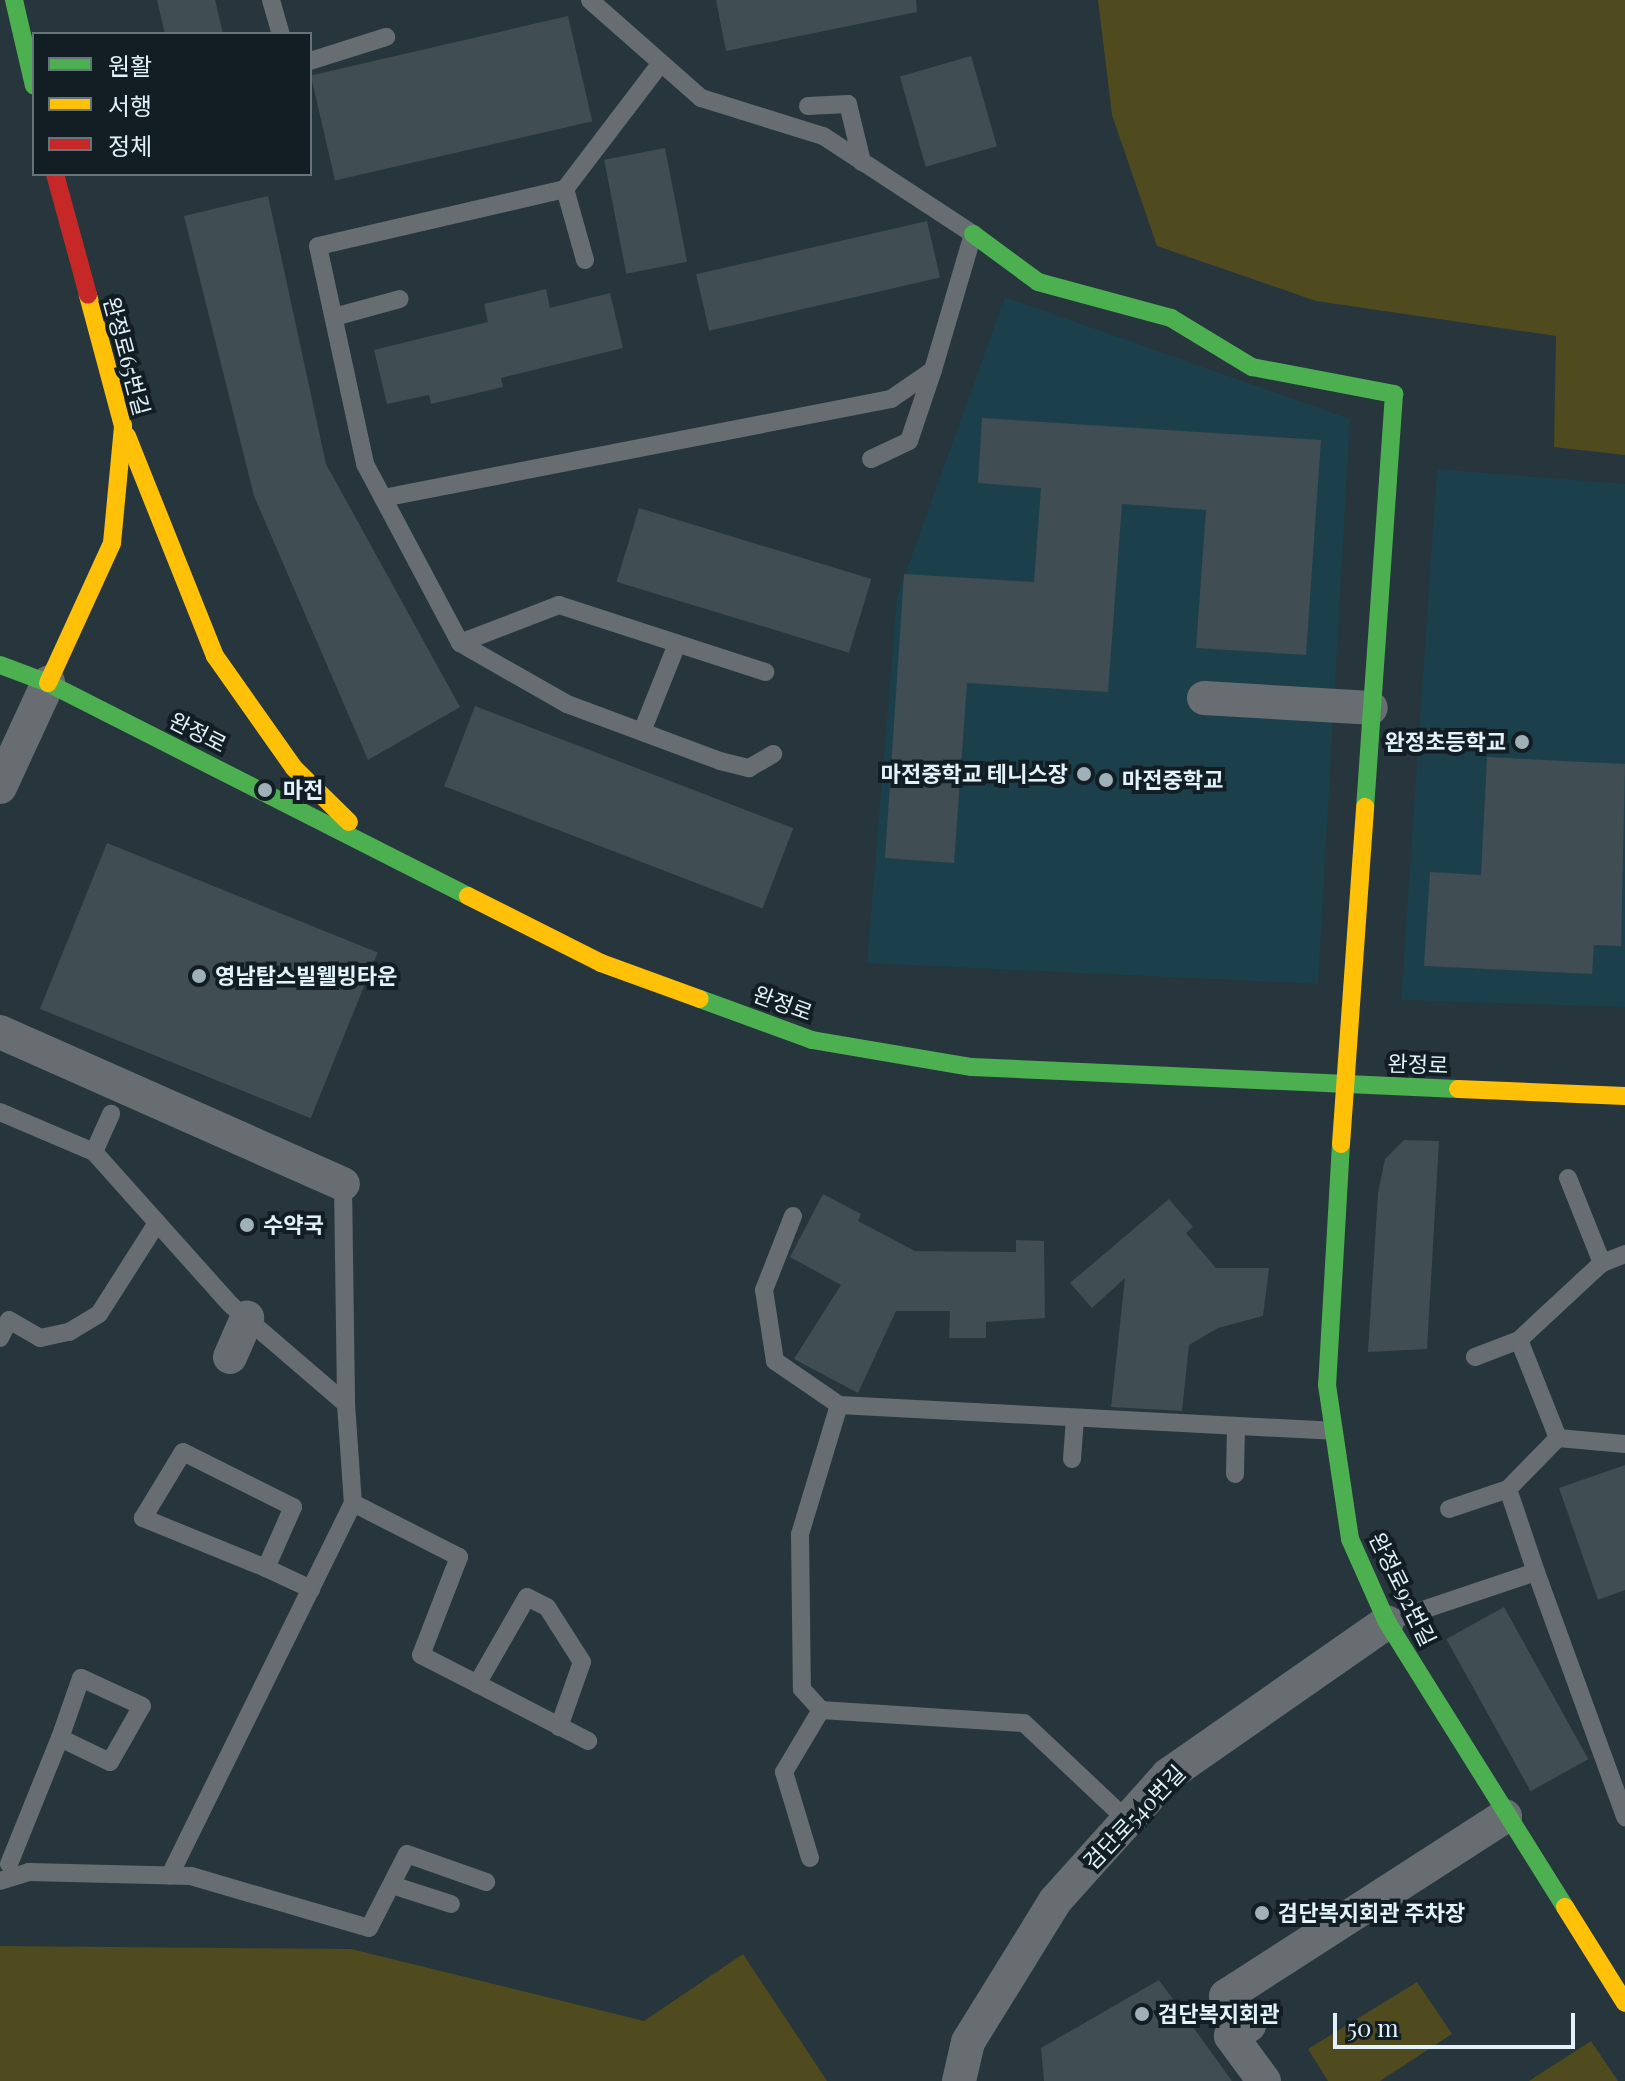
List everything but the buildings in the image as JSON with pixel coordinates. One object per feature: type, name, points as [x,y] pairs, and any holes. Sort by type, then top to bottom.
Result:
[{"type":"street","points":[[14,0],[32,77]]},
{"type":"street","name":"완정로65번길","points":[[48,683],[112,543],[123,426],[56,176]]},
{"type":"street","name":"완정로92번길","points":[[973,234],[1038,282],[1171,318],[1252,367],[1394,394],[1341,1137],[1327,1385],[1332,1431],[1350,1539],[1387,1622],[1505,1816],[1625,2003]]},
{"type":"street","points":[[123,426],[215,656],[294,768],[381,852]]},
{"type":"street","name":"완정로","points":[[0,665],[48,683],[601,963],[812,1040],[972,1067],[1625,1096]]},
{"type":"street","points":[[0,787],[48,683]]},
{"type":"street","points":[[1204,698],[1371,708]]},
{"type":"street","points":[[0,1032],[343,1184]]},
{"type":"street","points":[[230,1357],[247,1318]]},
{"type":"street","name":"검단로540번길","points":[[959,2081],[968,2042],[1055,1901],[1168,1775],[1387,1622]]},
{"type":"street","points":[[1264,2081],[1231,2036],[1249,2025],[1226,1996],[1505,1816]]},
{"type":"lane","points":[[271,0],[280,32]]},
{"type":"lane","points":[[590,0],[701,98],[823,136],[973,234],[909,441],[871,459]]},
{"type":"lane","points":[[312,60],[386,37]]},
{"type":"lane","points":[[661,63],[565,189],[318,246],[365,464],[460,643],[567,704],[749,768],[773,754]]},
{"type":"lane","points":[[808,106],[848,104],[862,162]]},
{"type":"lane","points":[[565,189],[585,260]]},
{"type":"lane","points":[[334,317],[400,299]]},
{"type":"lane","points":[[383,498],[891,399],[933,370]]},
{"type":"lane","points":[[460,643],[559,605],[765,672]]},
{"type":"lane","points":[[643,729],[677,644]]},
{"type":"lane","points":[[0,1112],[94,1152],[247,1318],[346,1404]]},
{"type":"lane","points":[[94,1152],[111,1114]]},
{"type":"lane","points":[[1568,1178],[1602,1263]]},
{"type":"lane","points":[[170,1875],[353,1503],[346,1404],[343,1184]]},
{"type":"lane","points":[[793,1216],[764,1290],[775,1361],[839,1405],[1332,1431]]},
{"type":"lane","points":[[0,1338],[4,1318],[40,1338],[69,1332],[99,1314],[157,1223]]},
{"type":"lane","points":[[1475,1357],[1519,1340],[1602,1263],[1625,1254]]},
{"type":"lane","points":[[1519,1340],[1558,1438]]},
{"type":"lane","points":[[839,1405],[800,1534],[802,1689],[821,1710],[1024,1723],[1127,1820]]},
{"type":"lane","points":[[1072,1459],[1075,1418]]},
{"type":"lane","points":[[1235,1474],[1236,1426]]},
{"type":"lane","points":[[1558,1438],[1625,1444]]},
{"type":"lane","points":[[1449,1509],[1508,1489],[1558,1438]]},
{"type":"lane","points":[[266,1568],[293,1507],[183,1452],[143,1518],[311,1589]]},
{"type":"lane","points":[[1508,1489],[1625,1817]]},
{"type":"lane","points":[[353,1503],[459,1557],[421,1655],[588,1741]]},
{"type":"lane","points":[[1387,1622],[1536,1572]]},
{"type":"lane","points":[[477,1684],[527,1597],[547,1607],[582,1662],[559,1727]]},
{"type":"lane","points":[[60,1738],[110,1762],[142,1706],[81,1678],[60,1738],[3,1868],[29,1872],[191,1876],[369,1928],[407,1854],[486,1882]]},
{"type":"lane","points":[[810,1858],[784,1772],[821,1710]]},
{"type":"lane","points":[[392,1885],[451,1904]]},
{"type":"shaded area","points":[[1098,0],[1625,0],[1625,455],[1554,447],[1556,336],[1316,301],[1157,246],[1112,115]]},
{"type":"shaded area","name":"마전중학교","points":[[1005,297],[1350,419],[1318,984],[867,963],[897,597]]},
{"type":"shaded area","name":"완정초등학교","points":[[1437,469],[1625,484],[1625,1007],[1401,1000]]},
{"type":"shaded area","points":[[0,1946],[351,1949],[644,2021],[743,1954],[827,2081],[0,2081]]},
{"type":"shaded area","points":[[1417,1982],[1452,2034],[1380,2081],[1328,2081],[1308,2049]]},
{"type":"shaded area","points":[[1591,2041],[1618,2081],[1529,2081]]},
{"type":"traffic: fast","points":[[14,0],[32,77]]},
{"type":"traffic: fast","points":[[973,234],[1038,282],[1171,318],[1252,367],[1394,394],[1365,807]]},
{"type":"traffic: fast","points":[[0,665],[48,683],[468,896]]},
{"type":"traffic: fast","points":[[700,999],[812,1040],[972,1067],[1458,1089]]},
{"type":"traffic: fast","points":[[1341,1144],[1327,1385],[1350,1539],[1387,1622],[1565,1907]]},
{"type":"traffic: slow","points":[[48,683],[112,543],[123,426],[88,295]]},
{"type":"traffic: slow","points":[[127,436],[215,656],[294,768],[349,822]]},
{"type":"traffic: slow","points":[[1341,1144],[1365,807]]},
{"type":"traffic: slow","points":[[468,896],[601,963],[700,999]]},
{"type":"traffic: slow","points":[[1458,1089],[1625,1096]]},
{"type":"traffic: slow","points":[[1565,1907],[1625,2003]]},
{"type":"traffic: jam","points":[[56,176],[88,295]]},
{"type":"place","name":"완정초등학교","points":[[1522,742]]},
{"type":"place","name":"마전중학교 테니스장","points":[[1084,774]]},
{"type":"place","name":"마전중학교","points":[[1106,780]]},
{"type":"place","name":"마전","points":[[265,790]]},
{"type":"place","name":"영남탑스빌웰빙타운","points":[[199,976]]},
{"type":"place","name":"수약국","points":[[247,1225]]},
{"type":"place","name":"검단복지회관 주차장","points":[[1262,1913]]},
{"type":"place","name":"검단복지회관","points":[[1142,2014]]}]
